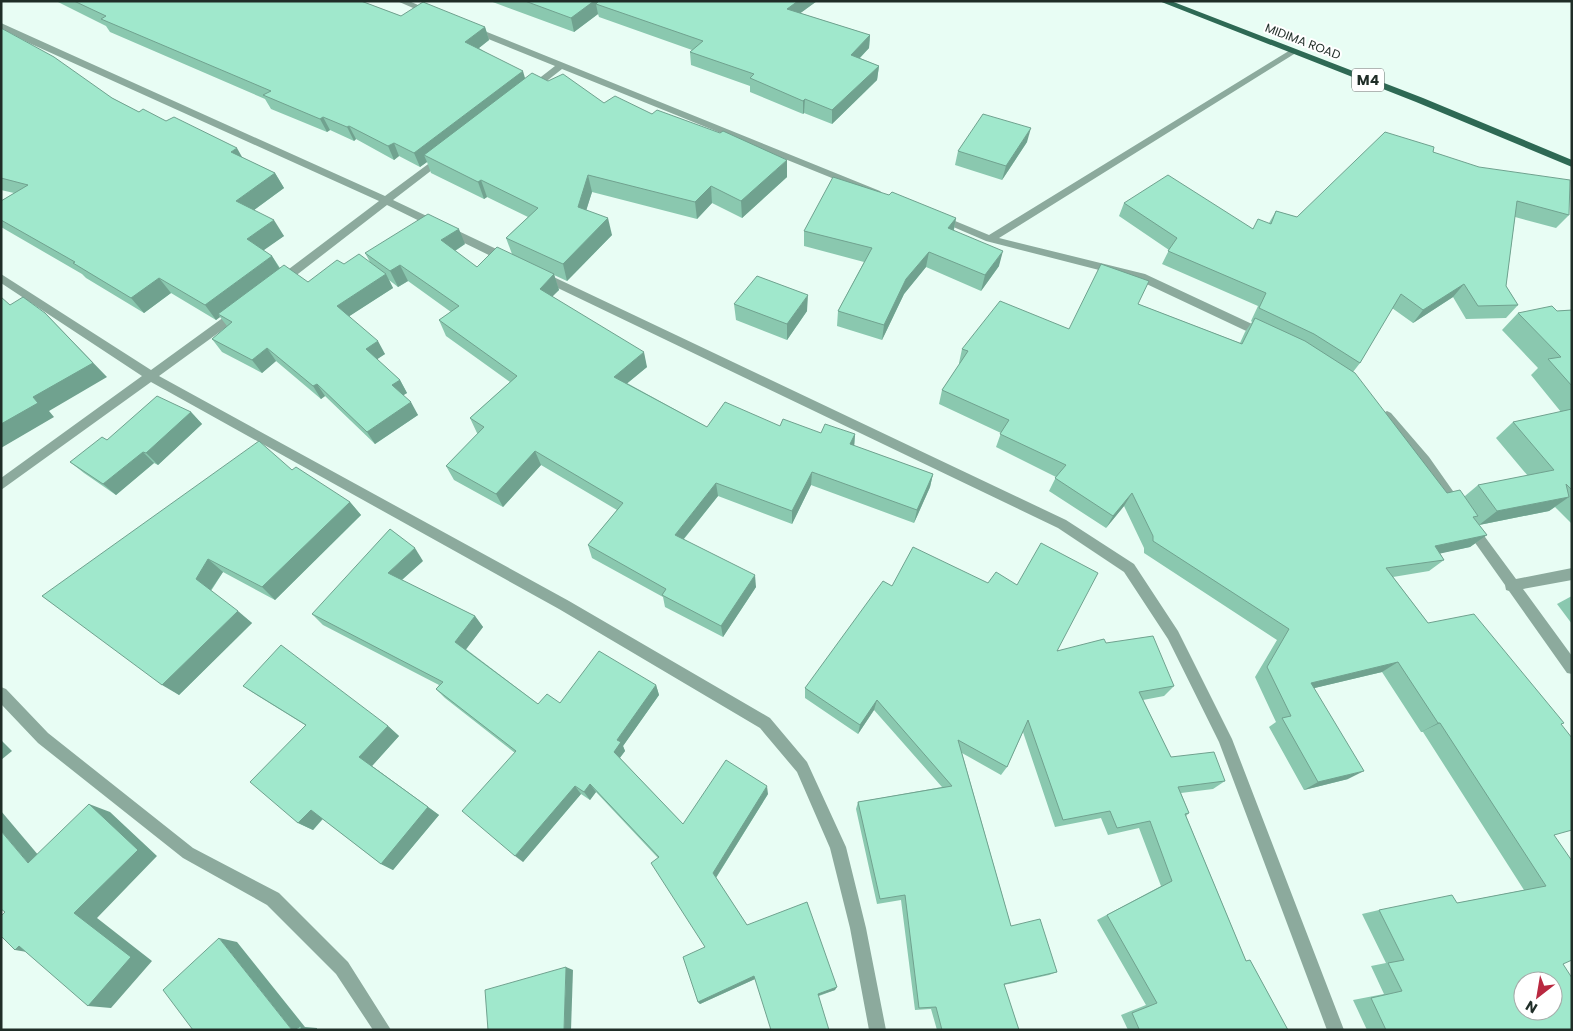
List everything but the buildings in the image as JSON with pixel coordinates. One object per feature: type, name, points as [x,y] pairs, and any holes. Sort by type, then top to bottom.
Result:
[{"type":"main road","name":"MIDIMA ROAD","points":[[1163,1],[1295,51],[1572,164]]},
{"type":"street","points":[[401,1],[437,15]]},
{"type":"street","points":[[1,25],[32,41],[387,201],[513,262]]},
{"type":"street","points":[[464,26],[890,198]]},
{"type":"street","points":[[990,238],[1295,51]]},
{"type":"street","points":[[524,94],[562,64]]},
{"type":"street","points":[[270,289],[448,154]]},
{"type":"street","points":[[927,213],[990,238],[1141,277],[1273,339]]},
{"type":"street","points":[[531,270],[1062,524],[1129,568],[1173,635],[1225,739],[1336,1030]]},
{"type":"street","points":[[1,278],[152,377],[564,605],[765,723],[802,767],[838,847],[858,928],[878,1030]]},
{"type":"street","points":[[1,485],[246,307]]},
{"type":"street","points":[[1377,405],[1425,460],[1511,586],[1572,668]]},
{"type":"street","points":[[1511,586],[1572,574]]},
{"type":"street","points":[[1,694],[43,738],[188,852],[272,900],[342,968],[383,1030]]}]
